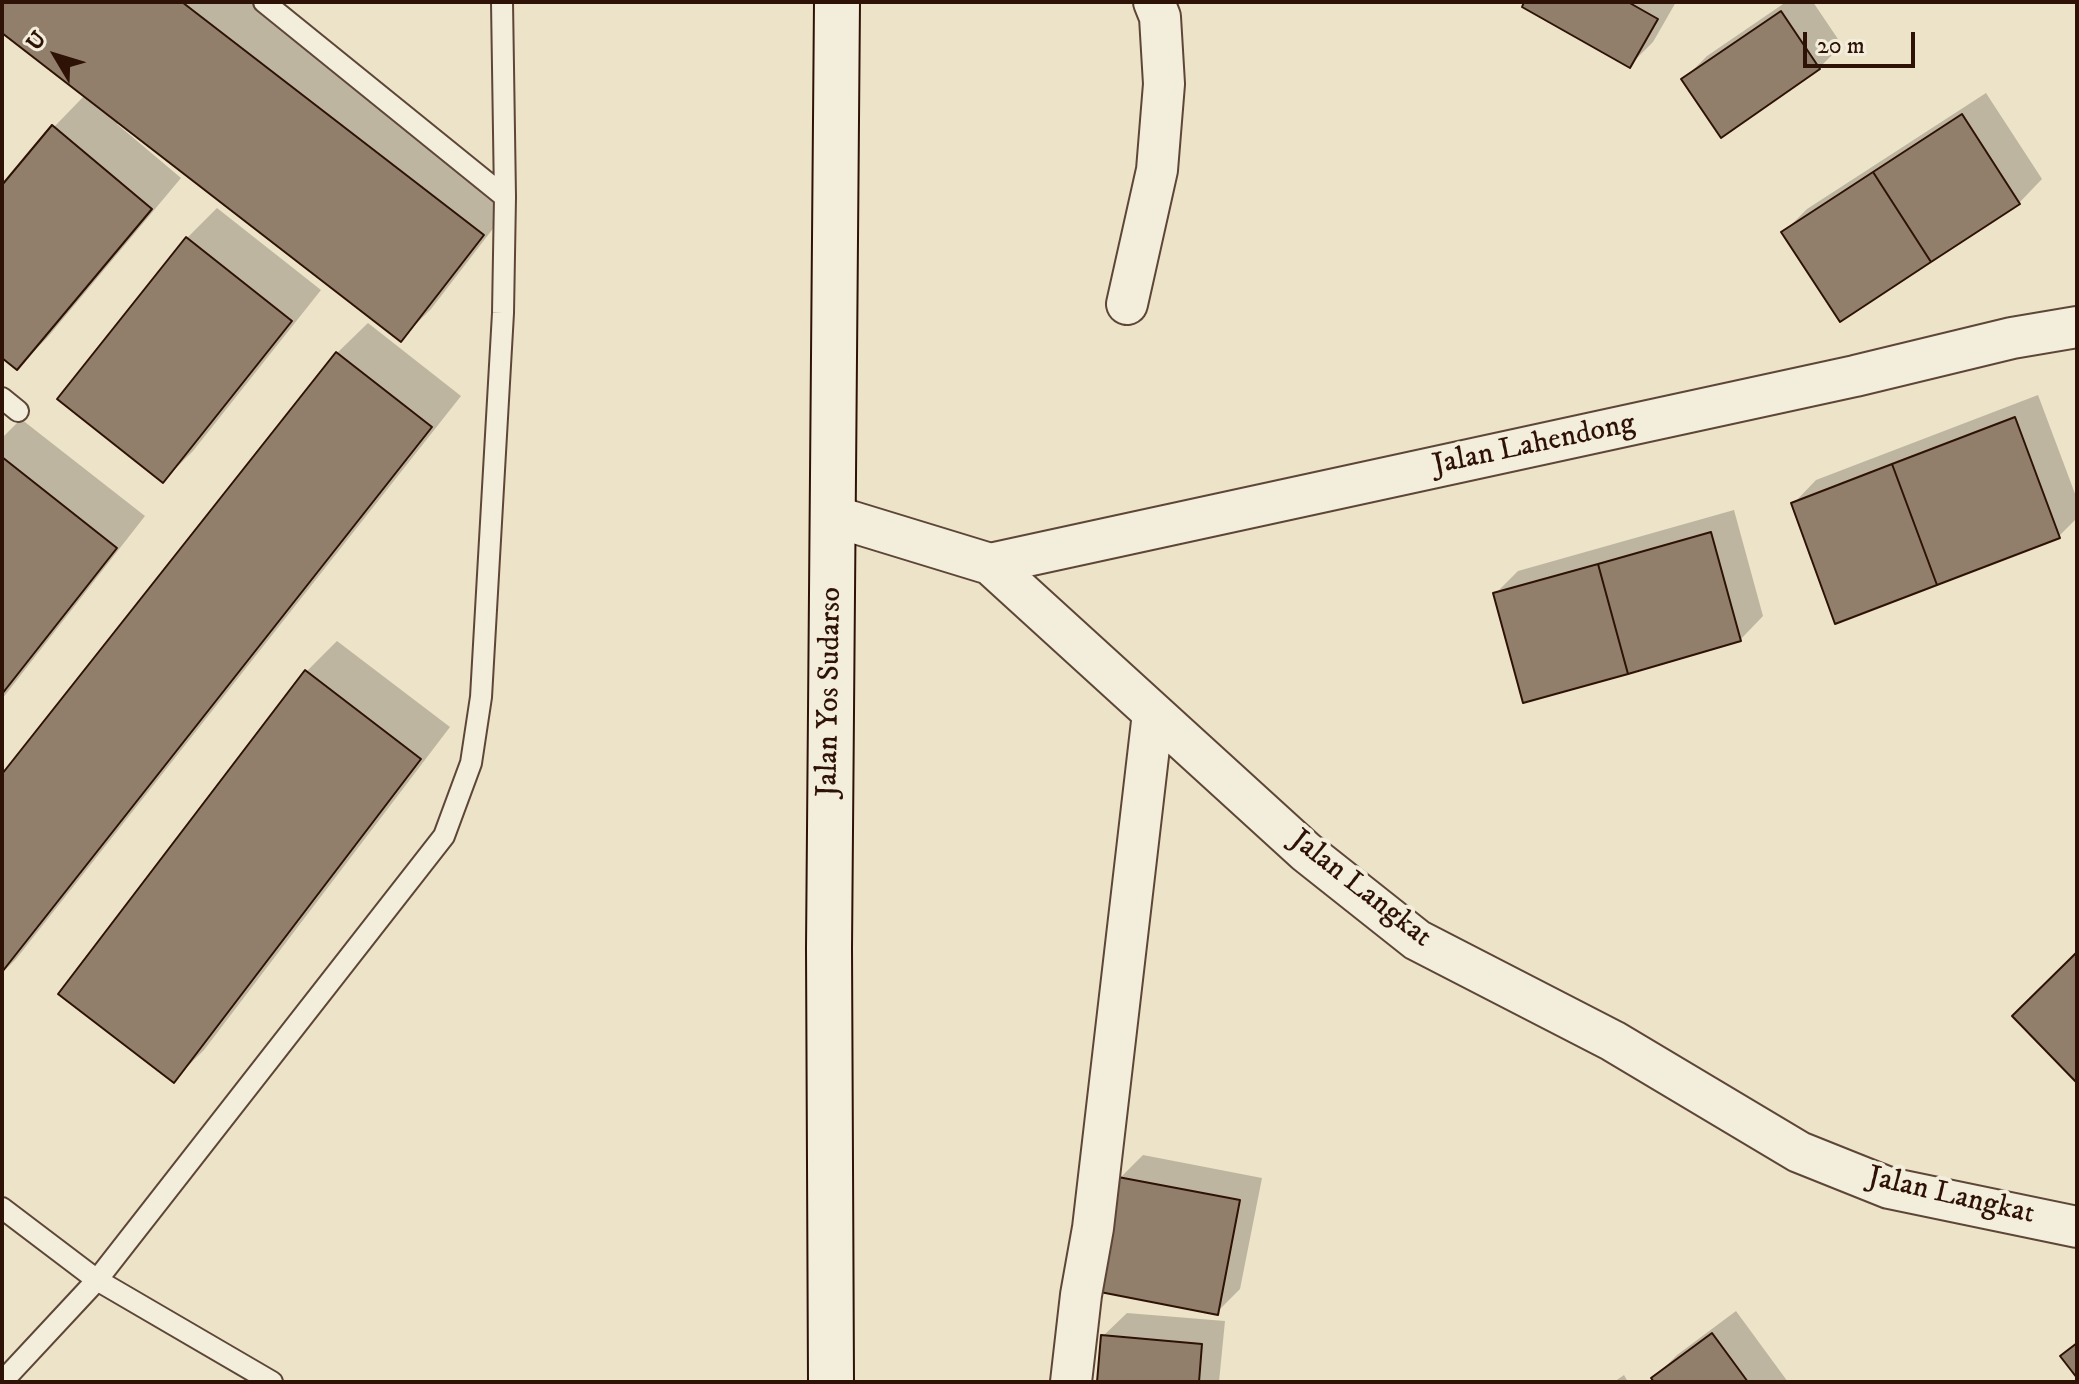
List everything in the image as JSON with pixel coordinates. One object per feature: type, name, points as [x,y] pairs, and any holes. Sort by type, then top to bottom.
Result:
[{"type":"main road","name":"Jalan Yos Sudarso","points":[[831,1382],[829,947],[837,2]]},
{"type":"street","points":[[1127,304],[1157,170],[1164,84],[1160,17],[1154,2]]},
{"type":"street","name":"Jalan Lahendong","points":[[990,564],[1855,376],[2012,338],[2077,327]]},
{"type":"street","name":"Jalan Langkat","points":[[833,516],[990,564],[1306,852],[1417,940],[1613,1041],[1799,1152],[1889,1188],[2077,1227]]},
{"type":"street","points":[[1071,1382],[1081,1295],[1093,1228],[1153,713]]},
{"type":"lane","points":[[264,2],[505,197]]},
{"type":"lane","points":[[2,1382],[97,1280],[444,836],[471,763],[481,697],[503,313],[502,2]]},
{"type":"lane","points":[[2,1208],[97,1280],[272,1382]]},
{"type":"building","points":[[2,2],[182,2],[484,235],[401,342],[2,33]]},
{"type":"building","points":[[1524,2],[1628,2],[1658,19],[1630,68],[1522,7]]},
{"type":"building","points":[[1781,11],[1820,69],[1721,138],[1681,79]]},
{"type":"building","points":[[1962,114],[2020,204],[1931,262],[1873,172]]},
{"type":"building","points":[[52,125],[152,209],[17,370],[2,358],[2,185]]},
{"type":"building","points":[[1873,172],[1931,262],[1840,322],[1781,232]]},
{"type":"building","points":[[186,237],[292,321],[163,483],[57,399]]},
{"type":"building","points":[[336,352],[432,427],[2,972],[2,774]]},
{"type":"building","points":[[2015,417],[2060,538],[1937,585],[1892,464]]},
{"type":"building","points":[[2,457],[117,548],[2,694]]},
{"type":"building","points":[[1892,464],[1937,585],[1835,624],[1791,503]]},
{"type":"building","points":[[1711,532],[1741,641],[1628,674],[1598,564]]},
{"type":"building","points":[[1598,564],[1628,674],[1523,703],[1493,593]]},
{"type":"building","points":[[305,670],[421,759],[174,1083],[58,994]]},
{"type":"building","points":[[2077,952],[2077,1083],[2012,1016]]},
{"type":"building","points":[[1118,1177],[1240,1200],[1218,1315],[1095,1291]]},
{"type":"building","points":[[1712,1333],[1748,1382],[1654,1382],[1651,1378]]},
{"type":"building","points":[[1101,1335],[1202,1344],[1199,1382],[1097,1382]]},
{"type":"building","points":[[2077,1343],[2077,1378],[2060,1356]]}]
